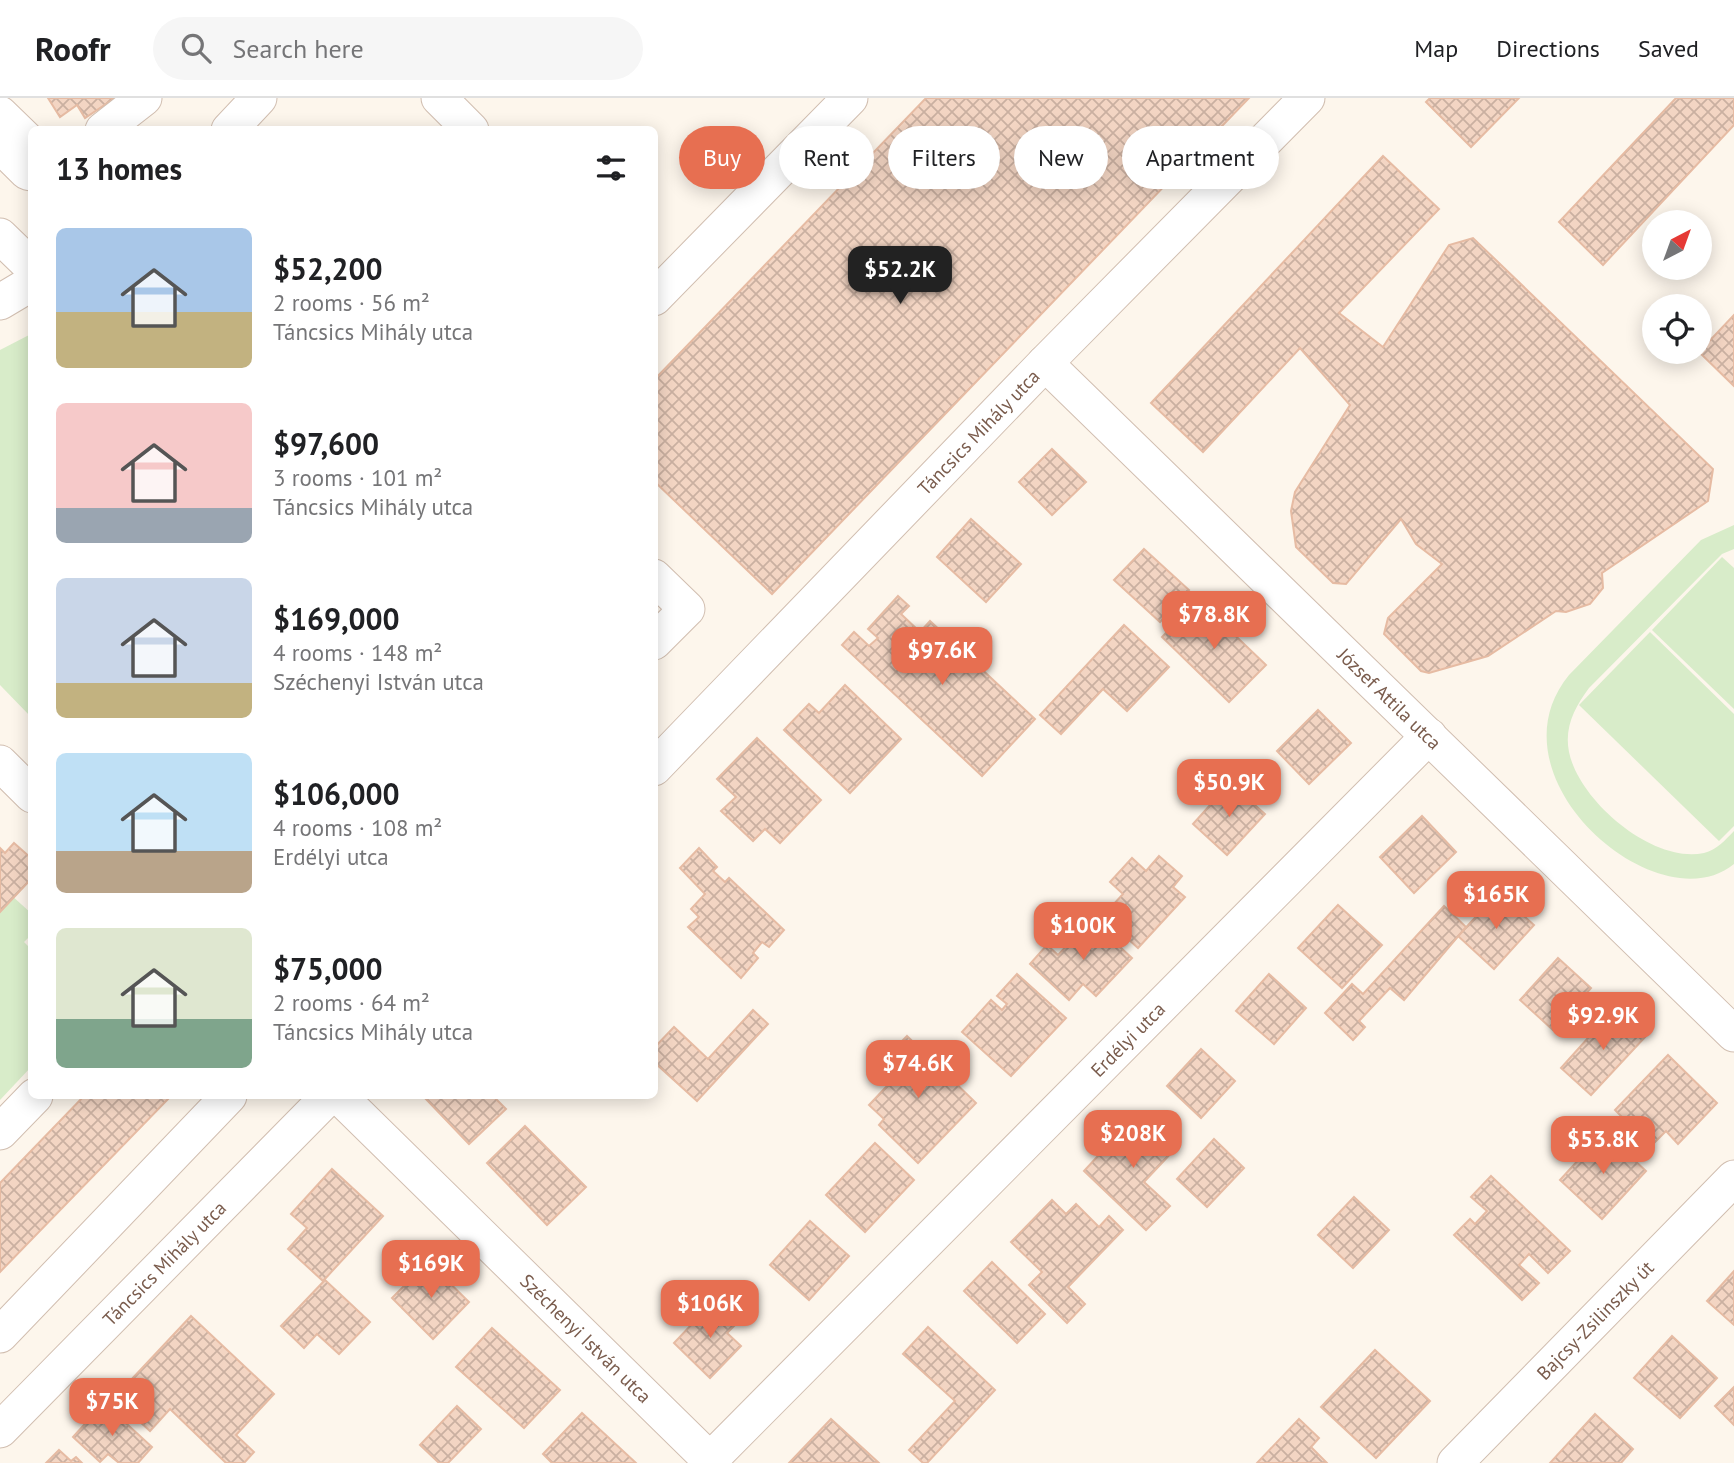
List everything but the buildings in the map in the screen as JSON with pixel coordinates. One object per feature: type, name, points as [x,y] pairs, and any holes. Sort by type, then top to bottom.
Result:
[{"type":"street","points":[[108,126],[144,98]]},
{"type":"street","points":[[233,126],[259,98]]},
{"type":"street","points":[[439,98],[467,126]]},
{"type":"street","points":[[658,294],[850,98]]},
{"type":"street","name":"Táncsics Mihály utca","points":[[658,763],[1045,363],[1307,98]]},
{"type":"street","points":[[0,114],[28,141]]},
{"type":"street","points":[[0,145],[28,173]]},
{"type":"street","points":[[0,236],[28,263]]},
{"type":"street","points":[[0,302],[28,285]]},
{"type":"street","name":"József Attila utca","points":[[1045,363],[1734,1034]]},
{"type":"street","points":[[658,581],[687,608],[658,638]]},
{"type":"street","name":"Erdélyi utca","points":[[710,1462],[1429,736]]},
{"type":"street","points":[[0,763],[28,790]]},
{"type":"street","points":[[0,1132],[32,1099]]},
{"type":"street","points":[[0,1335],[226,1099]]},
{"type":"street","name":"Táncsics Mihály utca","points":[[0,1430],[326,1099]]},
{"type":"street","name":"Széchenyi István utca","points":[[342,1099],[710,1462]]},
{"type":"street","name":"Bajcsy-Zsilinszky út","points":[[1455,1463],[1734,1178]]},
{"type":"green space","points":[[28,336],[28,714],[0,685],[0,350]]},
{"type":"green space","points":[[1734,525],[1734,549],[1722,554],[1589,688],[1575,710],[1569,726],[1569,752],[1587,790],[1621,825],[1642,839],[1663,849],[1684,854],[1704,853],[1717,847],[1734,831],[1734,864],[1702,878],[1665,875],[1627,859],[1592,831],[1565,796],[1549,757],[1549,715],[1569,675],[1701,540]]},
{"type":"green space","points":[[1722,557],[1734,568],[1734,709],[1652,630]]},
{"type":"green space","points":[[1650,632],[1734,714],[1734,826],[1719,841],[1579,705]]},
{"type":"green space","points":[[0,885],[28,910],[28,938],[24,942],[28,946],[28,1070],[0,1100]]}]
